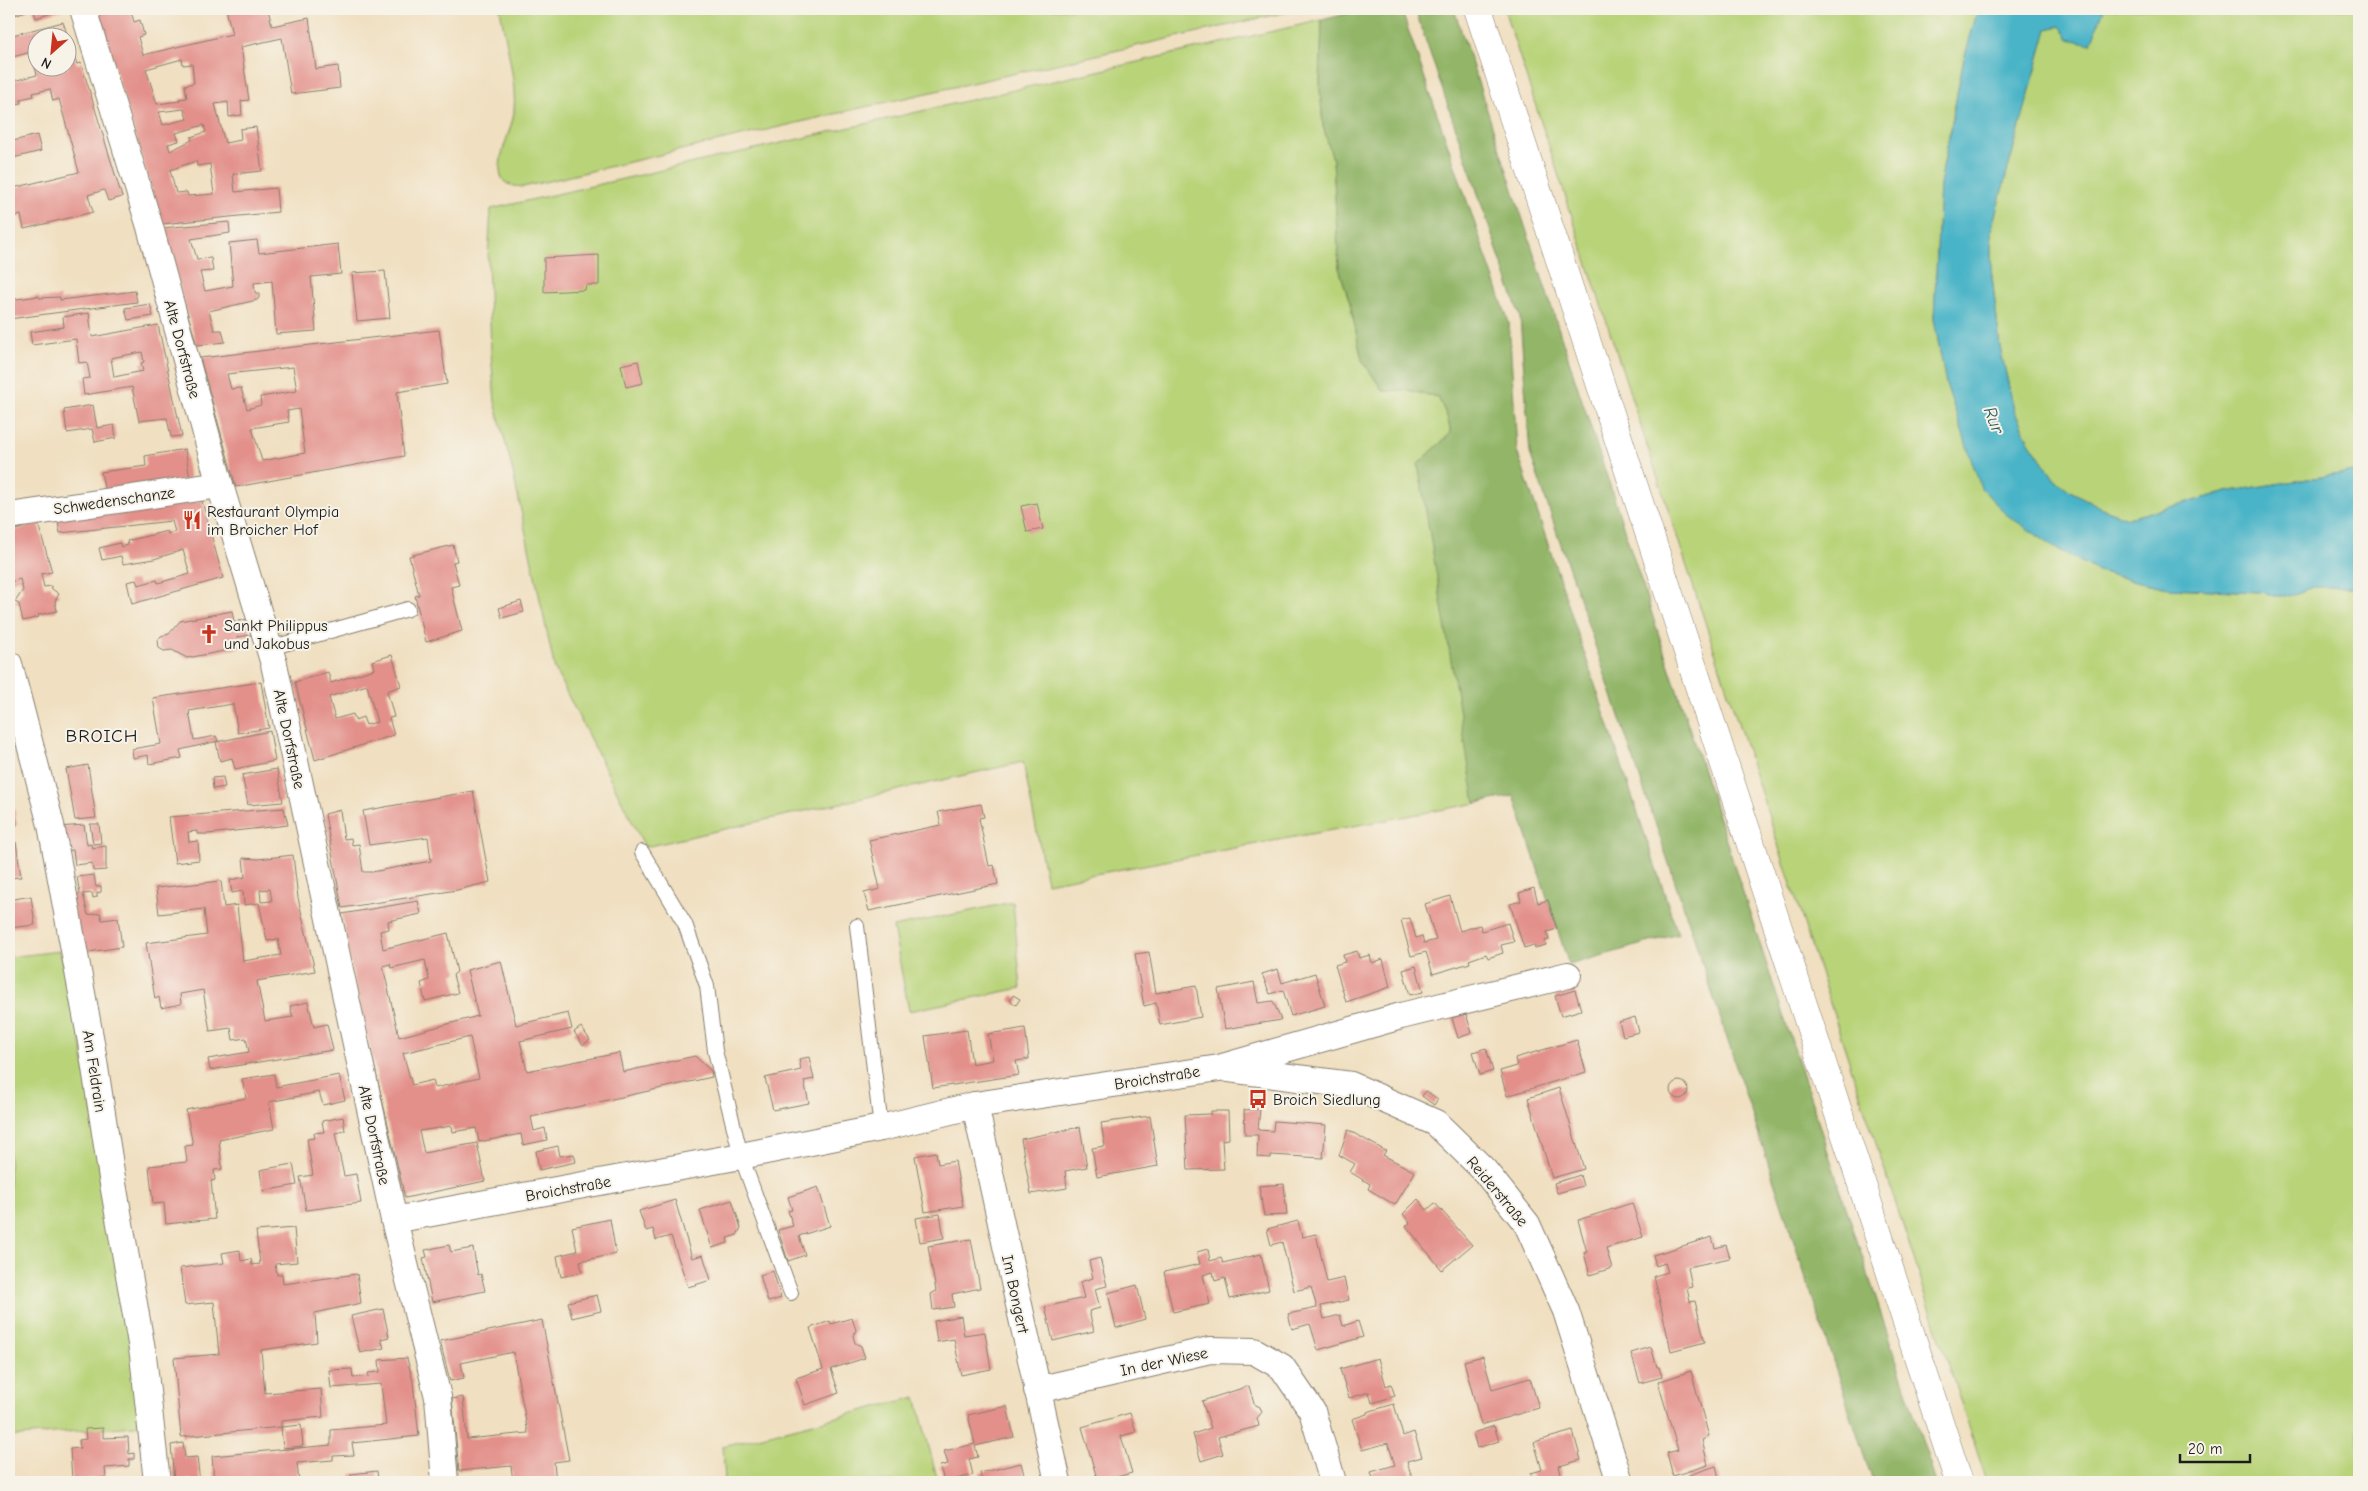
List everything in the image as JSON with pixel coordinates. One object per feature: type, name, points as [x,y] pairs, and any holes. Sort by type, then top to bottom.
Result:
[{"type":"main road","points":[[1478,9],[1959,1482]]},
{"type":"street","name":"Alte Dorfstraße","points":[[83,9],[150,227],[220,485],[270,648],[394,1220],[438,1397],[445,1482]]},
{"type":"street","name":"Schwedenschanze","points":[[9,516],[220,485]]},
{"type":"street","name":"Am Feldrain","points":[[9,664],[51,825],[87,1022],[112,1178],[144,1355],[157,1482]]},
{"type":"street","name":"Broichstraße","points":[[394,1220],[742,1156],[881,1128],[975,1105],[1219,1068],[1401,1016],[1568,975]]},
{"type":"street","name":"Reiderstraße","points":[[1219,1068],[1351,1085],[1436,1123],[1484,1170],[1527,1224],[1566,1311],[1620,1482]]},
{"type":"street","name":"Im Bongert","points":[[975,1105],[1058,1482]]},
{"type":"street","name":"In der Wiese","points":[[1037,1390],[1210,1350],[1254,1351],[1282,1367],[1312,1411],[1333,1482]]},
{"type":"lane","points":[[270,648],[408,609]]},
{"type":"lane","points":[[642,852],[685,924],[707,986],[715,1051],[742,1156],[791,1294]]},
{"type":"lane","points":[[858,926],[881,1128]]},
{"type":"green space","points":[[500,9],[1301,9],[865,107],[523,187],[510,185],[505,182],[502,179],[500,169],[502,153],[513,119],[514,88]]},
{"type":"green space","points":[[1366,9],[1401,9],[1509,323],[1517,451],[1678,934],[1569,965],[1514,796],[1475,803],[1418,464],[1451,433],[1447,416],[1438,397],[1407,390],[1383,391],[1362,360],[1350,303],[1339,268],[1333,160],[1323,126],[1320,88],[1322,20]]},
{"type":"green space","points":[[1415,9],[1454,9],[1936,1482],[1873,1482],[1691,929],[1530,453],[1520,317]]},
{"type":"green space","points":[[1504,9],[1978,9],[1963,63],[1940,184],[1934,319],[1946,384],[1982,488],[2057,549],[2098,571],[2131,580],[2168,588],[2259,592],[2285,597],[2314,587],[2359,587],[2359,1482],[1987,1482]]},
{"type":"green space","points":[[2104,9],[2359,9],[2359,471],[2231,491],[2128,518],[2106,510],[2072,492],[2055,480],[2028,440],[2014,410],[2000,347],[1991,267],[1991,230],[2047,29],[2061,26],[2090,44]]},
{"type":"green space","points":[[1322,20],[1320,88],[1323,126],[1333,160],[1339,268],[1350,303],[1362,360],[1383,391],[1407,390],[1438,397],[1447,416],[1451,433],[1424,459],[1488,801],[1047,883],[1023,762],[645,847],[555,670],[512,468],[495,402],[491,353],[488,259],[491,209]]},
{"type":"green space","points":[[1013,902],[1021,988],[909,1011],[893,927]]},
{"type":"green space","points":[[60,951],[73,995],[145,1425],[9,1437],[9,957]]},
{"type":"green space","points":[[916,1397],[938,1482],[725,1482],[723,1446]]},
{"type":"water","name":"Rur","points":[[1978,9],[2104,9],[2091,44],[2069,39],[2060,26],[2047,29],[1991,230],[1991,267],[2000,347],[2014,410],[2028,440],[2055,480],[2072,492],[2106,510],[2128,518],[2231,491],[2359,471],[2359,587],[2314,587],[2285,597],[2259,592],[2168,588],[2131,580],[2098,571],[2057,549],[2007,515],[1981,488],[1946,384],[1934,319],[1940,184],[1963,63]]},
{"type":"building","points":[[9,9],[31,9],[9,17]]},
{"type":"building","points":[[33,9],[64,9],[36,18]]},
{"type":"building","points":[[97,9],[136,9],[131,11],[134,22],[140,20],[144,35],[138,37],[143,55],[232,34],[226,9],[268,9],[272,26],[309,18],[316,69],[338,66],[340,88],[291,94],[282,38],[241,47],[249,100],[241,101],[242,115],[229,117],[228,102],[215,104],[225,143],[241,140],[240,129],[256,127],[262,171],[233,174],[235,192],[276,188],[278,212],[162,224]],"holes":[[[182,59],[183,65],[192,64],[194,83],[185,85],[187,98],[179,99],[180,101],[157,104],[146,69]],[[184,109],[187,119],[163,125],[159,112]],[[204,125],[206,132],[191,137],[192,140],[170,151],[168,144],[179,141],[176,133]],[[196,161],[197,166],[210,164],[214,194],[188,196],[187,192],[176,193],[170,170]]]},
{"type":"building","points":[[63,22],[65,28],[40,28]]},
{"type":"building","points":[[28,31],[28,53],[9,58],[9,36]]},
{"type":"building","points":[[81,63],[122,197],[108,201],[104,190],[88,195],[93,212],[24,229],[21,215],[9,218],[9,189],[79,172],[59,99],[53,101],[50,89],[33,93],[34,96],[21,99],[21,103],[9,106],[9,82],[28,77],[78,78],[78,64]]},
{"type":"building","points":[[37,135],[41,151],[13,158],[14,161],[9,162],[9,142]]},
{"type":"building","points":[[229,222],[230,233],[191,239],[197,259],[211,258],[213,271],[200,272],[205,291],[233,286],[229,243],[257,240],[259,253],[338,244],[341,274],[311,277],[316,331],[276,334],[272,281],[254,283],[255,293],[259,293],[257,300],[209,311],[214,330],[222,330],[225,342],[197,345],[162,228]]},
{"type":"building","points":[[599,255],[599,285],[586,285],[585,290],[544,292],[544,258]]},
{"type":"building","points":[[385,271],[390,318],[357,321],[352,273]]},
{"type":"building","points":[[135,291],[137,302],[9,319],[9,300],[39,296],[39,298],[60,297],[60,300]]},
{"type":"building","points":[[150,304],[153,316],[128,320],[125,308]]},
{"type":"building","points":[[89,313],[92,337],[158,325],[182,436],[171,437],[167,418],[139,421],[132,387],[84,395],[82,379],[90,378],[87,362],[79,363],[76,339],[32,345],[30,332],[64,327],[63,317]],"holes":[[[142,352],[144,362],[141,363],[143,371],[114,377],[111,358]]]},
{"type":"building","points":[[439,330],[447,384],[397,392],[404,456],[236,487],[200,358]],"holes":[[[293,367],[297,391],[260,397],[261,405],[247,409],[241,388],[231,389],[227,374]],[[299,409],[305,453],[262,461],[252,428],[289,422],[287,411]]]},
{"type":"building","points":[[638,361],[643,383],[626,387],[621,365]]},
{"type":"building","points":[[93,405],[97,428],[114,425],[116,438],[95,442],[92,429],[67,433],[64,410]]},
{"type":"building","points":[[185,449],[190,479],[105,492],[101,472],[146,466],[145,456]]},
{"type":"building","points":[[202,501],[223,578],[132,604],[127,582],[136,580],[138,585],[157,580],[158,583],[190,574],[183,550],[154,559],[123,564],[121,556],[102,560],[99,548],[120,543],[121,547],[128,545],[127,541],[167,531],[168,534],[175,532],[172,521],[60,533],[57,517],[146,505]]},
{"type":"building","points":[[1037,503],[1043,529],[1027,532],[1021,506]]},
{"type":"building","points":[[38,523],[52,572],[41,574],[44,587],[51,586],[59,594],[55,601],[57,611],[38,615],[39,617],[23,621],[19,604],[15,602],[23,590],[20,579],[10,582],[9,576],[9,532]]},
{"type":"building","points":[[453,545],[457,561],[453,562],[459,585],[451,587],[462,631],[426,642],[415,596],[419,595],[409,556]]},
{"type":"building","points":[[521,601],[524,612],[502,618],[499,608]]},
{"type":"building","name":"Sankt Philippus und Jakobus","points":[[232,611],[234,622],[248,619],[251,635],[237,637],[240,648],[187,658],[172,650],[164,651],[159,648],[158,640],[161,636],[169,634],[180,621]]},
{"type":"building","points":[[392,655],[401,686],[387,691],[394,717],[389,718],[394,735],[315,760],[295,682],[328,672],[331,683],[374,669],[372,661]],"holes":[[[367,685],[377,722],[366,725],[363,717],[355,720],[353,714],[335,719],[329,697]]]},
{"type":"building","points":[[261,682],[269,728],[238,733],[233,704],[189,711],[194,740],[216,736],[218,741],[180,750],[182,758],[149,764],[148,755],[133,758],[132,749],[161,744],[153,698]]},
{"type":"building","points":[[270,731],[275,761],[235,769],[232,758],[220,761],[216,742]]},
{"type":"building","points":[[88,765],[96,818],[75,820],[66,769]]},
{"type":"building","points":[[277,769],[283,802],[248,805],[242,775]]},
{"type":"building","points":[[223,777],[225,787],[213,789],[212,778]]},
{"type":"building","points":[[9,780],[17,825],[9,827]]},
{"type":"building","points":[[473,791],[490,882],[457,890],[342,908],[325,814],[340,810],[344,839],[351,838],[352,845],[359,844],[363,872],[372,872],[431,861],[428,837],[369,845],[363,811]]},
{"type":"building","points":[[981,804],[984,817],[979,818],[989,866],[994,865],[998,884],[869,911],[864,893],[880,889],[869,840],[941,825],[938,812]]},
{"type":"building","points":[[284,808],[288,825],[208,834],[197,834],[197,831],[188,832],[189,842],[198,841],[199,860],[175,863],[169,817]]},
{"type":"building","points":[[90,824],[99,824],[101,843],[93,844]]},
{"type":"building","points":[[84,825],[87,845],[91,844],[92,848],[106,846],[106,870],[93,871],[92,863],[75,865],[73,850],[62,851],[59,827]]},
{"type":"building","points":[[16,842],[21,877],[9,878],[9,843]]},
{"type":"building","points":[[293,855],[298,898],[315,971],[257,981],[265,1021],[293,1017],[290,1006],[308,1002],[314,1027],[327,1024],[333,1050],[210,1070],[208,1059],[249,1052],[246,1038],[233,1040],[231,1028],[210,1031],[203,990],[180,994],[181,1004],[161,1008],[159,997],[155,999],[146,943],[207,935],[204,909],[159,914],[156,888],[221,881],[224,907],[237,905],[243,961],[281,955],[278,939],[267,941],[259,903],[244,905],[243,891],[232,893],[230,880],[245,877],[243,858],[258,859]],"holes":[[[270,889],[272,901],[261,902],[260,890]]]},
{"type":"building","points":[[94,875],[96,887],[101,886],[101,892],[97,893],[97,897],[93,898],[92,893],[83,894],[88,915],[100,913],[102,920],[118,918],[122,947],[82,953],[70,895],[80,894],[77,877]]},
{"type":"building","points":[[1534,888],[1538,903],[1548,900],[1557,929],[1547,932],[1549,940],[1545,941],[1546,945],[1535,948],[1534,945],[1524,948],[1510,904],[1521,901],[1519,893]]},
{"type":"building","points":[[31,896],[35,925],[9,928],[9,900]]},
{"type":"building","points":[[1450,896],[1460,931],[1480,925],[1482,931],[1508,923],[1514,942],[1501,945],[1503,953],[1488,958],[1486,954],[1469,960],[1470,963],[1433,974],[1426,952],[1411,956],[1401,920],[1410,918],[1416,938],[1422,936],[1424,943],[1436,940],[1425,904]]},
{"type":"building","points":[[418,901],[421,914],[388,921],[389,929],[380,931],[383,949],[448,933],[457,972],[453,975],[458,993],[425,1001],[421,983],[429,980],[425,960],[391,968],[390,964],[383,966],[399,1037],[478,1016],[467,970],[501,961],[516,1025],[568,1013],[572,1029],[520,1041],[527,1071],[619,1053],[623,1072],[695,1056],[711,1071],[712,1077],[531,1117],[534,1131],[545,1128],[547,1140],[523,1145],[521,1134],[479,1142],[476,1128],[453,1132],[452,1126],[419,1131],[424,1153],[477,1143],[485,1181],[405,1198],[349,957],[342,914]],"holes":[[[470,1037],[479,1078],[435,1088],[433,1080],[412,1085],[403,1053]]]},
{"type":"building","points":[[1357,951],[1359,958],[1370,955],[1372,963],[1383,959],[1390,987],[1346,1002],[1335,965],[1345,962],[1343,955]]},
{"type":"building","points":[[1149,952],[1156,993],[1196,986],[1201,1017],[1160,1025],[1156,1003],[1144,1006],[1135,954]]},
{"type":"building","points":[[1416,966],[1423,992],[1410,995],[1403,970]]},
{"type":"building","points":[[1278,969],[1282,983],[1315,973],[1325,1006],[1291,1016],[1283,990],[1270,994],[1262,974]]},
{"type":"building","points":[[1254,982],[1258,1003],[1273,1001],[1281,1020],[1225,1029],[1218,989]]},
{"type":"building","points":[[1575,990],[1581,1010],[1561,1016],[1555,996]]},
{"type":"building","points":[[1013,995],[1020,999],[1016,1005],[1010,1000]]},
{"type":"building","points":[[1466,1014],[1472,1033],[1458,1038],[1452,1018]]},
{"type":"building","points":[[1635,1017],[1639,1032],[1623,1036],[1619,1022]]},
{"type":"building","points":[[581,1027],[590,1040],[583,1045],[574,1032]]},
{"type":"building","points":[[1025,1028],[1029,1059],[1016,1061],[1019,1075],[933,1088],[925,1036],[967,1030],[972,1064],[993,1060],[988,1034]]},
{"type":"building","points":[[1577,1040],[1586,1072],[1507,1096],[1500,1071],[1517,1066],[1515,1058]]},
{"type":"building","points":[[1486,1048],[1493,1071],[1480,1075],[1473,1052]]},
{"type":"building","points":[[809,1057],[814,1079],[804,1081],[809,1103],[773,1110],[765,1078],[801,1070],[799,1059]]},
{"type":"building","points":[[274,1074],[276,1087],[339,1075],[345,1100],[323,1105],[319,1092],[269,1102],[274,1129],[219,1140],[222,1169],[214,1170],[215,1180],[211,1181],[215,1219],[166,1224],[164,1203],[153,1204],[149,1166],[187,1162],[185,1146],[193,1145],[186,1110],[246,1098],[242,1079]]},
{"type":"building","points":[[1675,1081],[1683,1081],[1688,1086],[1686,1097],[1675,1099],[1670,1094],[1670,1086]]},
{"type":"building","points":[[1559,1088],[1584,1169],[1552,1178],[1528,1098]]},
{"type":"building","points":[[1426,1091],[1438,1099],[1434,1105],[1422,1096]]},
{"type":"building","points":[[1260,1109],[1258,1130],[1273,1131],[1274,1121],[1326,1125],[1323,1158],[1271,1155],[1271,1158],[1257,1157],[1258,1135],[1245,1135],[1244,1110]]},
{"type":"building","points":[[1211,1111],[1228,1111],[1229,1139],[1222,1140],[1224,1169],[1188,1170],[1185,1115],[1211,1114]]},
{"type":"building","points":[[1150,1116],[1158,1166],[1097,1177],[1092,1148],[1105,1146],[1101,1123]]},
{"type":"building","points":[[343,1117],[345,1131],[335,1133],[344,1176],[356,1174],[361,1203],[306,1210],[300,1177],[313,1175],[307,1139],[315,1138],[314,1133],[324,1132],[322,1121]]},
{"type":"building","points":[[1080,1127],[1087,1167],[1065,1171],[1067,1188],[1031,1194],[1021,1139]]},
{"type":"building","points":[[1348,1130],[1386,1151],[1383,1155],[1415,1172],[1395,1205],[1368,1189],[1370,1184],[1350,1172],[1355,1164],[1339,1155]]},
{"type":"building","points":[[558,1146],[560,1156],[574,1154],[576,1162],[539,1170],[536,1151]]},
{"type":"building","points":[[936,1152],[938,1164],[955,1161],[963,1206],[925,1212],[915,1156]]},
{"type":"building","points":[[293,1164],[297,1185],[263,1191],[260,1170]]},
{"type":"building","points":[[1580,1175],[1583,1186],[1557,1193],[1554,1183]]},
{"type":"building","points":[[1284,1184],[1287,1215],[1264,1216],[1259,1186]]},
{"type":"building","points":[[818,1187],[830,1226],[799,1236],[805,1255],[788,1261],[778,1230],[793,1226],[788,1211],[792,1210],[788,1197]]},
{"type":"building","points":[[1418,1199],[1427,1210],[1435,1203],[1472,1245],[1442,1270],[1406,1226],[1410,1223],[1403,1214]]},
{"type":"building","points":[[675,1200],[692,1258],[703,1255],[711,1280],[688,1287],[671,1236],[656,1240],[653,1229],[646,1231],[639,1211]]},
{"type":"building","points":[[732,1200],[741,1228],[737,1235],[727,1238],[728,1243],[712,1248],[700,1210]]},
{"type":"building","points":[[1632,1203],[1643,1237],[1606,1248],[1612,1268],[1590,1275],[1584,1253],[1587,1252],[1578,1220]]},
{"type":"building","points":[[940,1214],[944,1238],[920,1242],[916,1218]]},
{"type":"building","points":[[610,1219],[616,1254],[580,1261],[582,1272],[561,1277],[557,1256],[577,1251],[572,1227]]},
{"type":"building","points":[[1298,1221],[1302,1237],[1316,1234],[1327,1282],[1344,1278],[1349,1300],[1321,1306],[1324,1319],[1340,1315],[1343,1326],[1358,1321],[1363,1337],[1318,1350],[1310,1324],[1292,1329],[1288,1314],[1317,1308],[1311,1287],[1294,1291],[1282,1242],[1271,1245],[1267,1229]]},
{"type":"building","points":[[294,1228],[297,1262],[275,1264],[277,1275],[282,1274],[283,1284],[357,1274],[361,1303],[315,1313],[317,1342],[261,1350],[265,1393],[321,1389],[323,1417],[281,1421],[281,1427],[181,1437],[174,1358],[219,1354],[214,1302],[185,1305],[180,1268],[224,1263],[222,1253],[240,1250],[241,1261],[251,1259],[252,1265],[260,1264],[256,1231]]},
{"type":"building","points":[[1712,1237],[1715,1248],[1726,1245],[1730,1258],[1688,1267],[1692,1287],[1687,1288],[1690,1302],[1695,1301],[1705,1342],[1671,1351],[1654,1276],[1668,1272],[1665,1263],[1656,1266],[1653,1255]]},
{"type":"building","points":[[971,1239],[980,1288],[952,1294],[954,1307],[933,1310],[931,1294],[936,1291],[928,1246]]},
{"type":"building","points":[[449,1245],[451,1252],[473,1248],[478,1275],[481,1274],[485,1291],[432,1302],[423,1258],[427,1257],[425,1250]]},
{"type":"building","points":[[1208,1249],[1210,1261],[1221,1258],[1223,1263],[1261,1254],[1269,1290],[1230,1299],[1225,1278],[1215,1281],[1213,1272],[1203,1275],[1210,1304],[1173,1312],[1164,1272],[1200,1264],[1197,1252]]},
{"type":"building","points":[[1100,1258],[1107,1286],[1095,1289],[1100,1308],[1089,1311],[1094,1331],[1053,1341],[1045,1307],[1084,1298],[1080,1282],[1093,1278],[1089,1261]]},
{"type":"building","points":[[773,1271],[781,1298],[768,1302],[760,1275]]},
{"type":"building","points":[[1137,1285],[1145,1319],[1116,1328],[1108,1293]]},
{"type":"building","points":[[597,1295],[601,1311],[572,1318],[568,1302]]},
{"type":"building","points":[[383,1309],[389,1337],[381,1339],[384,1348],[360,1353],[351,1316]]},
{"type":"building","points":[[961,1316],[964,1335],[985,1332],[991,1369],[961,1375],[954,1339],[937,1342],[934,1321]]},
{"type":"building","points":[[852,1318],[856,1330],[853,1336],[855,1343],[861,1346],[865,1358],[831,1369],[839,1393],[805,1405],[796,1378],[823,1369],[810,1328],[830,1321],[831,1324]]},
{"type":"building","points":[[542,1320],[569,1460],[554,1462],[556,1482],[513,1482],[511,1466],[459,1471],[452,1399],[463,1397],[467,1439],[528,1433],[513,1352],[461,1363],[464,1378],[450,1381],[440,1341]]},
{"type":"building","points":[[1651,1347],[1662,1377],[1640,1383],[1631,1353]]},
{"type":"building","points":[[1483,1356],[1492,1389],[1530,1378],[1539,1408],[1481,1425],[1464,1361]]},
{"type":"building","points":[[407,1358],[413,1382],[419,1436],[352,1443],[354,1455],[333,1456],[333,1460],[297,1463],[299,1482],[214,1482],[212,1456],[331,1445],[331,1430],[386,1425],[381,1384],[331,1388],[329,1370],[352,1369],[353,1378],[369,1376],[368,1373],[380,1372],[379,1360]]},
{"type":"building","points":[[1378,1358],[1386,1386],[1391,1384],[1395,1396],[1372,1403],[1369,1392],[1349,1398],[1340,1369]]},
{"type":"building","points":[[1691,1371],[1709,1437],[1702,1440],[1708,1465],[1673,1476],[1667,1453],[1678,1450],[1658,1382]]},
{"type":"building","points":[[1249,1386],[1254,1404],[1260,1407],[1262,1412],[1257,1418],[1259,1426],[1218,1437],[1223,1454],[1201,1461],[1193,1434],[1211,1428],[1202,1401]]},
{"type":"building","points":[[1394,1404],[1403,1436],[1414,1432],[1422,1457],[1407,1461],[1413,1482],[1374,1482],[1371,1472],[1395,1465],[1388,1443],[1362,1450],[1352,1419],[1367,1414],[1367,1412]]},
{"type":"building","points":[[1007,1406],[1014,1437],[975,1446],[978,1457],[969,1459],[973,1475],[944,1482],[940,1466],[948,1464],[944,1451],[975,1444],[968,1415]]},
{"type":"building","points":[[1130,1413],[1136,1432],[1121,1436],[1132,1473],[1113,1478],[1114,1482],[1098,1482],[1082,1427]]},
{"type":"building","points":[[301,1425],[303,1446],[283,1448],[281,1427]]},
{"type":"building","points":[[1494,1426],[1499,1441],[1477,1448],[1473,1433]]},
{"type":"building","points":[[103,1428],[103,1438],[128,1437],[129,1454],[134,1453],[134,1459],[129,1459],[129,1466],[105,1468],[106,1478],[72,1480],[70,1449],[80,1448],[79,1440],[86,1439],[85,1429]]},
{"type":"building","points":[[1573,1431],[1581,1460],[1559,1466],[1562,1478],[1546,1482],[1534,1482],[1531,1473],[1542,1470],[1534,1442]]},
{"type":"building","points":[[183,1443],[185,1458],[197,1457],[200,1482],[190,1482],[190,1479],[174,1481],[171,1445]]},
{"type":"building","points":[[1021,1463],[1026,1482],[982,1482],[980,1473]]},
{"type":"building","points":[[1716,1466],[1720,1482],[1688,1482],[1686,1476]]},
{"type":"building","points":[[377,1471],[378,1482],[352,1482],[351,1474]]},
{"type":"place","name":"Restaurant Olympia im Broicher Hof","points":[[192,520]]},
{"type":"place","name":"Sankt Philippus und Jakobus","points":[[209,634]]},
{"type":"place","name":"Broich Siedlung","points":[[1258,1099]]},
{"type":"district","name":"BROICH","points":[[102,735]]}]
